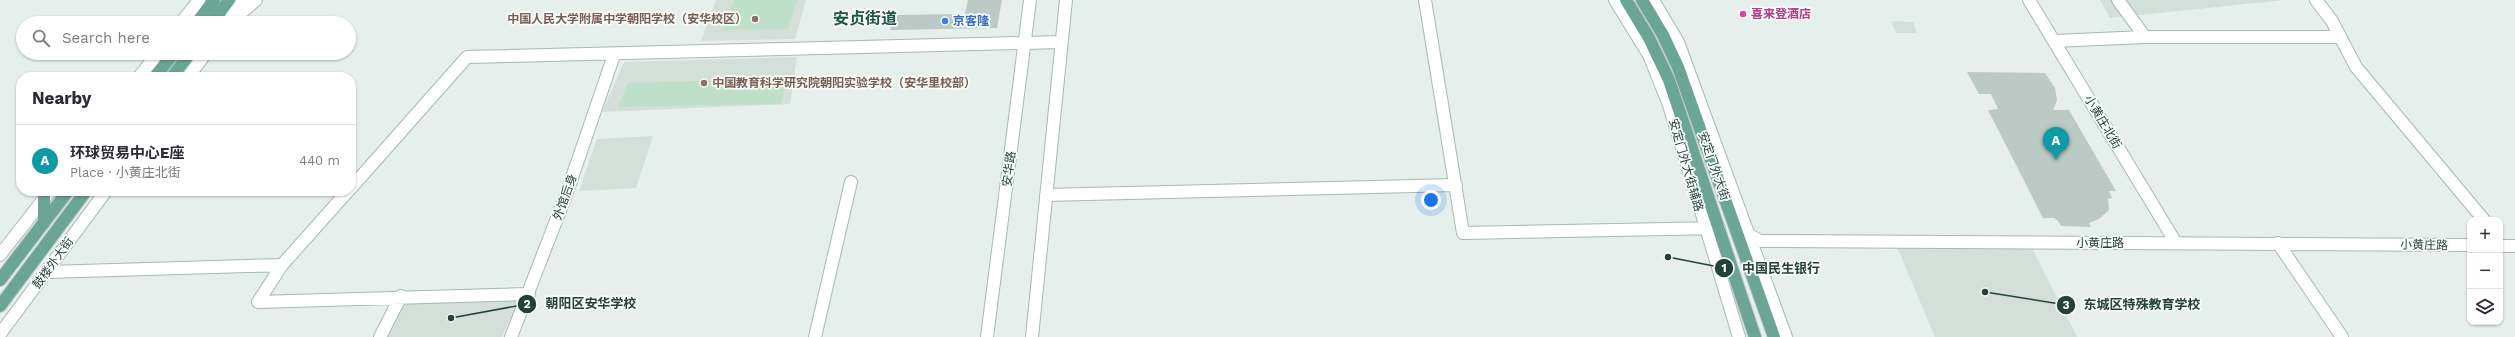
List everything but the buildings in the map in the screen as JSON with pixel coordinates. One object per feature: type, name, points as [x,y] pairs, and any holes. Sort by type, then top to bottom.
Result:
[{"type":"main road","points":[[202,16],[214,0]]},
{"type":"main road","points":[[217,16],[229,0]]},
{"type":"main road","name":"安定门外大街","points":[[1626,0],[1649,38],[1669,80],[1755,337]]},
{"type":"main road","name":"安定门外大街","points":[[1642,0],[1663,35],[1678,67],[1774,337]]},
{"type":"main road","points":[[159,72],[168,60]]},
{"type":"main road","points":[[176,72],[185,60]]},
{"type":"main road","points":[[44,222],[47,196]]},
{"type":"main road","points":[[0,280],[64,196]]},
{"type":"main road","name":"鼓楼外大街","points":[[0,306],[82,196]]},
{"type":"main road","points":[[0,270],[19,256]]},
{"type":"street","points":[[182,16],[183,12],[193,0]]},
{"type":"street","points":[[186,16],[199,0]]},
{"type":"street","points":[[233,16],[244,0]]},
{"type":"street","points":[[237,16],[251,6],[256,0]]},
{"type":"street","name":"安华路","points":[[987,337],[1030,0]]},
{"type":"street","points":[[1032,337],[1066,0]]},
{"type":"street","points":[[1425,0],[1463,233],[1719,228]]},
{"type":"street","name":"安定门外大街辅路","points":[[1615,0],[1649,55],[1669,105],[1739,337]]},
{"type":"street","points":[[1653,0],[1678,42],[1747,234],[1786,337]]},
{"type":"street","name":"小黄庄北街","points":[[2030,0],[2176,243]]},
{"type":"street","points":[[2118,0],[2145,37]]},
{"type":"street","points":[[2316,0],[2332,21],[2356,67],[2481,217]]},
{"type":"street","points":[[2054,41],[2145,37],[2339,37]]},
{"type":"street","points":[[356,182],[467,57],[614,55],[1061,42]]},
{"type":"street","name":"外馆后身","points":[[512,337],[566,195],[614,55]]},
{"type":"street","points":[[143,72],[152,60]]},
{"type":"street","points":[[192,72],[201,60]]},
{"type":"street","points":[[815,337],[851,182]]},
{"type":"street","points":[[1046,195],[1456,185]]},
{"type":"street","points":[[0,256],[45,196]]},
{"type":"street","name":"鼓楼外大街","points":[[0,334],[102,196]]},
{"type":"street","points":[[344,196],[282,265],[258,302],[401,296],[529,294]]},
{"type":"street","name":"小黄庄路","points":[[1735,226],[1760,241],[2467,245]]},
{"type":"street","points":[[2278,243],[2342,337]]},
{"type":"street","points":[[47,272],[282,265]]},
{"type":"street","points":[[380,337],[401,296]]},
{"type":"shaded area","name":"中国人民大学附属中学朝阳学校（安华校区）","points":[[716,0],[806,0],[795,39],[701,41]]},
{"type":"shaded area","points":[[2100,0],[2285,0],[2110,18]]},
{"type":"shaded area","points":[[1891,21],[1913,22],[1917,33],[1896,33]]},
{"type":"shaded area","name":"中国教育科学研究院朝阳实验学校（安华里校部）","points":[[797,57],[790,104],[602,112],[624,62]]},
{"type":"shaded area","points":[[653,136],[636,188],[579,191],[597,139]]},
{"type":"shaded area","points":[[2031,246],[2077,337],[1935,337],[1897,247]]},
{"type":"shaded area","points":[[519,297],[502,337],[383,337],[402,300]]},
{"type":"green space","points":[[734,0],[797,0],[788,29],[723,30]]},
{"type":"green space","points":[[788,78],[781,104],[618,107],[628,83]]},
{"type":"place","name":"喜来登酒店","points":[[1743,14]]},
{"type":"place","name":"中国人民大学附属中学朝阳学校（安华校区）","points":[[755,19]]},
{"type":"place","name":"京客隆","points":[[945,21]]},
{"type":"place","name":"中国教育科学研究院朝阳实验学校（安华里校部）","points":[[704,83]]},
{"type":"place","name":"环球贸易中心E座","points":[[2056,160]]},
{"type":"place","name":"中国民生银行","points":[[1668,257]]},
{"type":"place","name":"东城区特殊教育学校","points":[[1985,292]]},
{"type":"place","name":"朝阳区安华学校","points":[[451,318]]},
{"type":"district","name":"安贞街道","points":[[865,18]]}]
